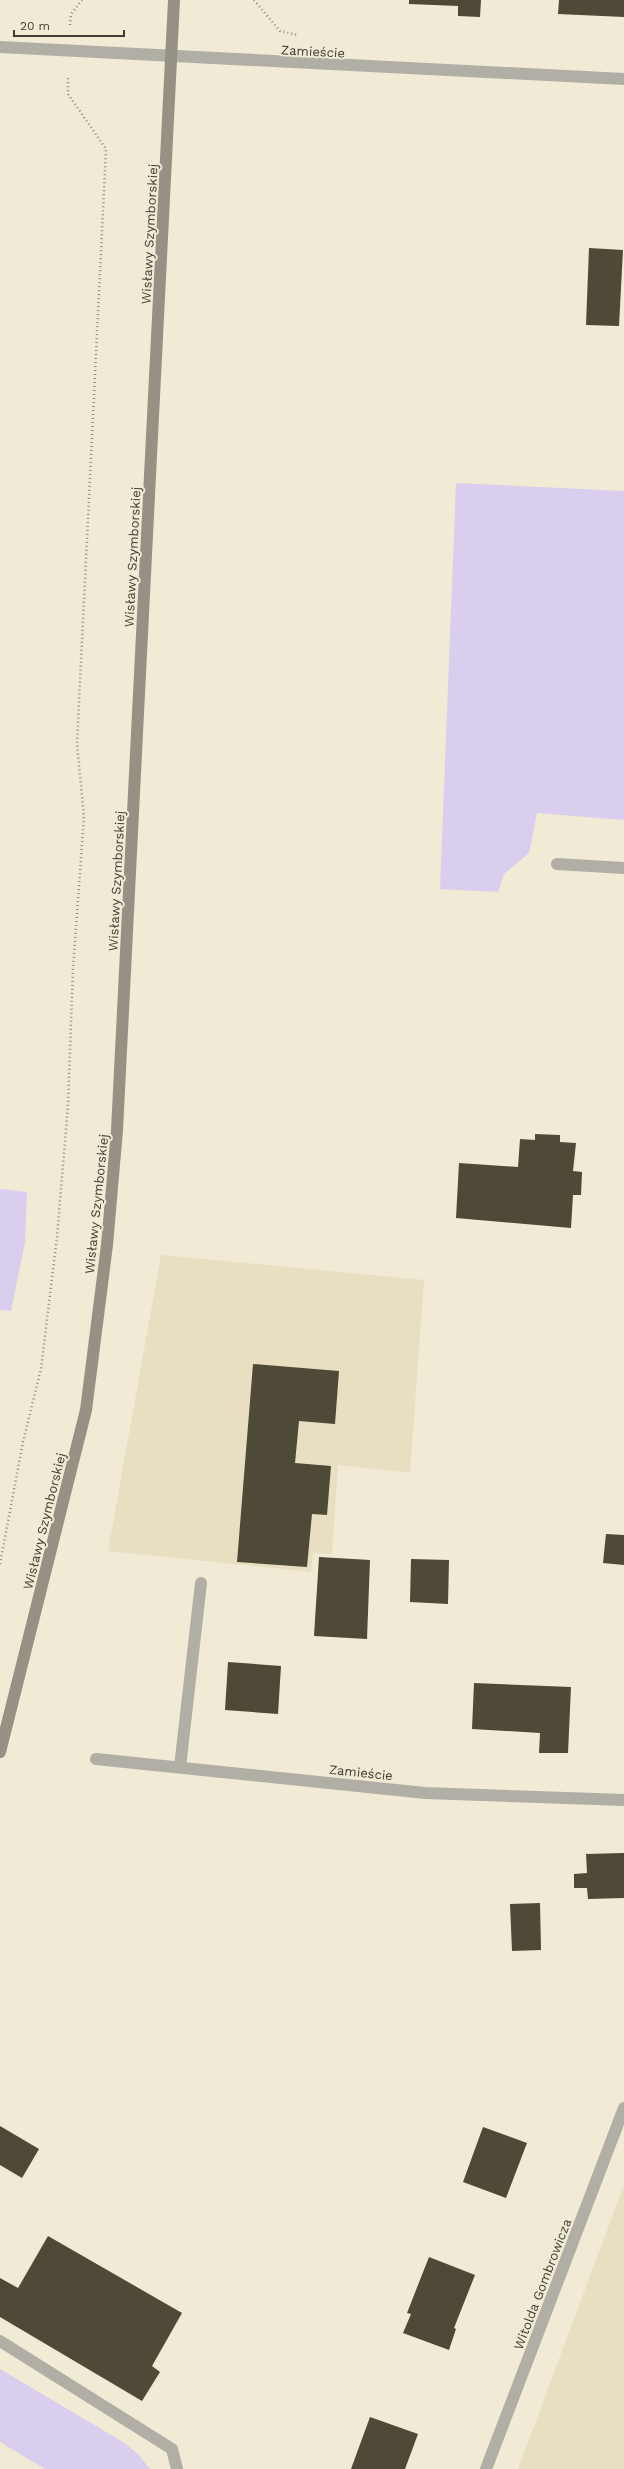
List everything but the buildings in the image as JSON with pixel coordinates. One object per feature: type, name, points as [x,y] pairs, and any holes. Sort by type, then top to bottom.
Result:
[{"type":"main road","name":"Wisławy Szymborskiej","points":[[0,1752],[86,1410],[107,1245],[117,1130],[174,0]]},
{"type":"street","name":"Zamieście","points":[[0,48],[68,50],[277,63],[624,79]]},
{"type":"street","points":[[557,864],[624,868]]},
{"type":"street","points":[[180,1767],[201,1583]]},
{"type":"street","name":"Zamieście","points":[[96,1758],[425,1793],[624,1800]]},
{"type":"street","name":"Witolda Gombrowicza","points":[[486,2469],[624,2108]]},
{"type":"street","points":[[0,2341],[172,2448],[177,2469]]},
{"type":"path","points":[[0,1564],[23,1442],[41,1368],[57,1237],[68,1105],[73,969],[84,817],[77,744],[106,149],[68,94],[68,50],[71,14],[82,0]]},
{"type":"shaded area","points":[[456,483],[624,491],[624,820],[537,813],[529,853],[504,874],[498,892],[440,889]]},
{"type":"shaded area","points":[[0,1189],[27,1192],[25,1242],[11,1311],[0,1310]]},
{"type":"shaded area","points":[[161,1255],[424,1280],[410,1473],[338,1465],[332,1554],[313,1553],[311,1572],[108,1551]]},
{"type":"shaded area","points":[[624,2185],[624,2469],[518,2469]]},
{"type":"shaded area","points":[[0,2369],[123,2442],[138,2454],[150,2469],[45,2469],[0,2442]]}]
